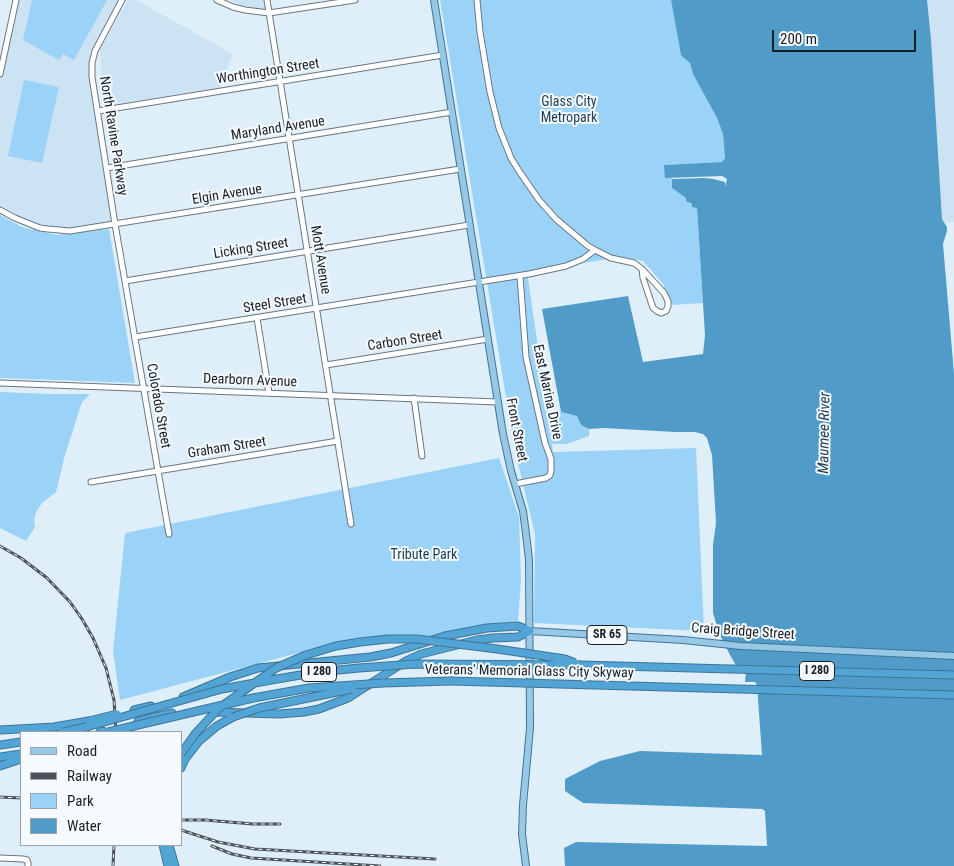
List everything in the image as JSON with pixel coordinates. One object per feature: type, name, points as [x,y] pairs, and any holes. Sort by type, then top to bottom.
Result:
[{"type":"highway","points":[[0,730],[54,727],[90,721],[180,698],[235,675],[258,668],[370,658],[445,636],[487,628],[518,626],[530,631]]},
{"type":"highway","points":[[107,731],[138,721],[179,712],[279,714],[320,709],[348,698],[406,661],[421,654],[477,640],[518,636],[530,631]]},
{"type":"highway","points":[[182,753],[195,734],[219,708],[276,668],[306,655],[336,646],[388,639],[417,639],[565,659],[581,665]]},
{"type":"highway","name":"Veterans' Memorial Glass City Skyway","points":[[68,731],[222,690],[318,672],[415,664],[581,665],[954,675]]},
{"type":"highway","name":"Veterans' Memorial Glass City Skyway","points":[[108,731],[253,698],[309,688],[451,680],[632,687],[954,695]]},
{"type":"highway","points":[[182,766],[199,741],[217,726],[233,717],[259,708],[383,683]]},
{"type":"highway","points":[[0,745],[20,742]]},
{"type":"highway","points":[[0,757],[20,754]]},
{"type":"highway","points":[[0,766],[20,759]]},
{"type":"highway","points":[[163,846],[168,866]]},
{"type":"highway","points":[[169,846],[175,866]]},
{"type":"main road","name":"Front Street","points":[[434,0],[503,434],[522,511],[529,560],[530,728],[522,825],[526,866]]},
{"type":"main road","name":"Craig Bridge Street","points":[[530,631],[684,640],[741,646],[954,656]]},
{"type":"street","points":[[0,74],[3,48],[16,0]]},
{"type":"street","name":"North Ravine Parkway","points":[[122,0],[100,40],[94,57],[92,77],[125,281]]},
{"type":"street","points":[[217,0],[239,8],[270,13],[355,0]]},
{"type":"street","name":"Mott Avenue","points":[[267,0],[351,524]]},
{"type":"street","points":[[477,0],[480,32],[490,92],[499,128],[519,171],[538,200],[556,220],[588,246],[611,258],[629,261],[642,269],[664,292],[668,302],[666,311],[661,313],[653,308],[642,269]]},
{"type":"street","name":"Worthington Street","points":[[98,111],[443,55]]},
{"type":"street","name":"Maryland Avenue","points":[[107,168],[452,112]]},
{"type":"street","name":"Elgin Avenue","points":[[0,210],[29,224],[48,230],[70,231],[460,169]]},
{"type":"street","name":"Licking Street","points":[[125,281],[470,226]]},
{"type":"street","name":"Steel Street","points":[[135,338],[520,276],[566,266],[583,259],[595,250]]},
{"type":"street","name":"East Marina Drive","points":[[515,484],[546,478],[552,471],[526,357],[520,276]]},
{"type":"street","name":"Colorado Street","points":[[125,281],[168,534]]},
{"type":"street","points":[[257,318],[269,393]]},
{"type":"street","name":"Carbon Street","points":[[326,365],[488,339]]},
{"type":"street","name":"Dearborn Avenue","points":[[0,383],[498,402]]},
{"type":"street","points":[[414,398],[422,456]]},
{"type":"street","name":"Graham Street","points":[[91,482],[338,442]]},
{"type":"street","points":[[0,858],[24,859],[27,860],[28,865]]},
{"type":"shaded area","points":[[16,0],[118,0],[91,51],[89,77],[115,224],[70,231],[48,229],[0,210],[0,74]]},
{"type":"shaded area","points":[[128,0],[136,0],[233,54],[220,87],[103,106],[100,50]]},
{"type":"shaded area","points":[[230,0],[264,0],[266,10],[240,5]]},
{"type":"shaded area","points":[[927,0],[954,0],[954,222],[944,222],[942,219]]},
{"type":"green space","points":[[32,0],[107,0],[74,60],[63,54],[59,60],[23,40]]},
{"type":"green space","name":"Glass City Metropark","points":[[440,0],[671,0],[681,54],[690,63],[693,74],[717,118],[723,134],[725,158],[722,162],[665,165],[665,178],[672,178],[672,188],[697,208],[703,303],[672,305],[670,297],[664,290],[664,285],[643,261],[634,259],[621,257],[527,272],[548,415],[561,412],[577,416],[581,425],[589,429],[589,436],[567,444],[552,444],[553,452],[696,448],[704,631],[534,623],[535,534],[515,451]]},
{"type":"green space","points":[[24,80],[59,87],[42,163],[8,156]]},
{"type":"green space","points":[[0,215],[22,227],[57,235],[109,229],[135,383],[0,378]]},
{"type":"green space","points":[[0,392],[90,394],[82,402],[65,455],[56,492],[42,503],[36,512],[35,527],[26,541],[0,528]]},
{"type":"green space","name":"Tribute Park","points":[[499,458],[519,517],[521,579],[518,621],[454,630],[427,638],[355,638],[120,700],[113,651],[125,533]]},
{"type":"water","name":"Maumee River","points":[[671,0],[927,0],[942,219],[947,227],[943,244],[954,374],[954,866],[565,866],[564,848],[576,842],[767,846],[765,811],[762,809],[583,803],[565,791],[565,779],[600,761],[640,751],[762,755],[757,685],[755,682],[745,682],[746,672],[738,669],[730,655],[719,633],[713,613],[713,545],[716,523],[712,455],[707,438],[703,434],[695,432],[589,429],[581,425],[577,416],[561,412],[542,309],[628,296],[643,362],[703,354],[705,335],[697,208],[692,207],[692,204],[686,201],[686,198],[672,188],[672,179],[713,179],[725,182],[725,187],[727,179],[722,176],[665,178],[664,165],[722,162],[725,158],[723,134],[717,118],[693,74],[690,63],[681,55]]},
{"type":"railway","points":[[0,546],[21,558],[47,578],[70,602],[82,619],[93,638],[106,668],[114,700],[116,731]]},
{"type":"railway","points":[[0,797],[20,798]]},
{"type":"railway","points":[[182,820],[280,824]]},
{"type":"railway","points":[[182,830],[218,842],[255,849],[435,859]]},
{"type":"railway","points":[[113,866],[114,846]]},
{"type":"railway","points":[[212,846],[232,854],[251,858],[380,866]]}]
